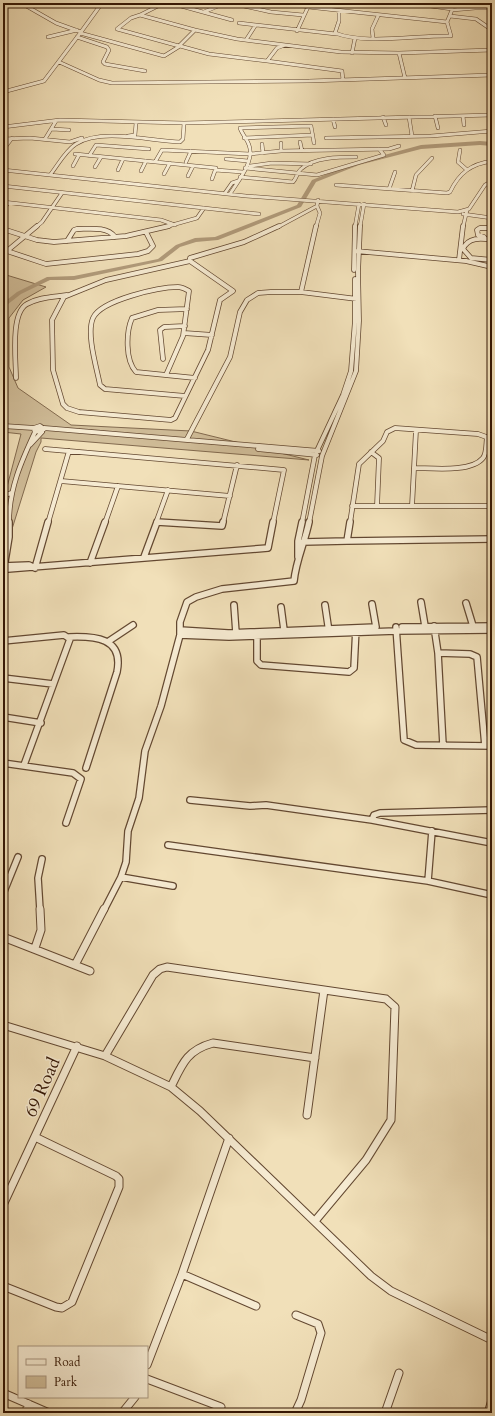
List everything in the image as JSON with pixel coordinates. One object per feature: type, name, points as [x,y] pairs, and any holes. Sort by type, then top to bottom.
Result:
[{"type":"street","points":[[21,3],[56,23],[159,56],[169,55],[195,30]]},
{"type":"street","points":[[3,92],[44,81],[102,3]]},
{"type":"street","points":[[164,3],[131,18],[117,29],[209,54],[342,71],[343,80]]},
{"type":"street","points":[[170,3],[232,20]]},
{"type":"street","points":[[204,12],[225,3]]},
{"type":"street","points":[[230,3],[271,12],[303,15]]},
{"type":"street","points":[[291,3],[308,7],[378,16],[447,22]]},
{"type":"street","points":[[409,3],[452,9],[492,9]]},
{"type":"street","points":[[474,8],[475,3]]},
{"type":"street","points":[[297,31],[303,15],[308,7]]},
{"type":"street","points":[[239,23],[297,31],[336,34],[355,38],[451,36],[447,22],[452,9]]},
{"type":"street","points":[[336,34],[339,11]]},
{"type":"street","points":[[140,15],[195,30],[246,40],[352,53],[492,50]]},
{"type":"street","points":[[373,38],[372,28],[378,16]]},
{"type":"street","points":[[450,16],[476,19],[492,30]]},
{"type":"street","points":[[246,40],[255,26]]},
{"type":"street","points":[[48,37],[77,30]]},
{"type":"street","points":[[77,38],[106,47],[109,50],[103,62],[105,64],[145,71]]},
{"type":"street","points":[[352,53],[355,38]]},
{"type":"street","points":[[267,61],[277,48],[286,45]]},
{"type":"street","points":[[399,53],[405,78]]},
{"type":"street","points":[[59,62],[99,80],[112,83],[343,80],[492,76]]},
{"type":"street","points":[[3,127],[56,121],[184,123],[492,115]]},
{"type":"street","points":[[435,116],[438,128]]},
{"type":"street","points":[[463,116],[464,125]]},
{"type":"street","points":[[383,117],[386,125]]},
{"type":"street","points":[[409,117],[412,136]]},
{"type":"street","points":[[359,118],[360,125]]},
{"type":"street","points":[[333,119],[336,127]]},
{"type":"street","points":[[45,139],[56,121]]},
{"type":"street","points":[[3,139],[45,139],[70,142],[101,134],[133,136],[136,123]]},
{"type":"street","points":[[50,175],[75,145],[87,139],[104,137],[171,142],[183,139],[184,123]]},
{"type":"street","points":[[230,194],[243,172],[250,154],[249,145],[240,128],[311,126],[314,143]]},
{"type":"street","points":[[52,129],[69,130]]},
{"type":"street","points":[[326,138],[492,132]]},
{"type":"street","points":[[244,138],[313,135]]},
{"type":"street","points":[[3,150],[12,138]]},
{"type":"street","points":[[300,142],[302,151]]},
{"type":"street","points":[[281,143],[281,152]]},
{"type":"street","points":[[262,144],[263,153]]},
{"type":"street","points":[[89,156],[96,145],[149,149]]},
{"type":"street","points":[[157,149],[250,154],[379,149],[399,146]]},
{"type":"street","points":[[245,167],[317,175],[384,155],[379,149]]},
{"type":"street","points":[[155,162],[162,150]]},
{"type":"street","points":[[162,162],[169,150]]},
{"type":"street","points":[[460,150],[458,162],[466,169]]},
{"type":"street","points":[[186,162],[191,151]]},
{"type":"street","points":[[73,166],[77,155],[162,162],[216,168],[216,170],[243,172]]},
{"type":"street","points":[[95,167],[101,157]]},
{"type":"street","points":[[225,193],[232,183],[239,179],[293,182],[302,168],[312,164],[338,157],[356,157]]},
{"type":"street","points":[[412,191],[416,175],[432,158]]},
{"type":"street","points":[[118,170],[124,159]]},
{"type":"street","points":[[226,159],[248,161]]},
{"type":"street","points":[[141,171],[146,161]]},
{"type":"street","points":[[336,185],[389,188],[447,194],[450,192],[457,177],[466,169],[477,164],[492,161]]},
{"type":"street","points":[[164,174],[170,163]]},
{"type":"street","points":[[245,167],[272,163],[312,164]]},
{"type":"street","points":[[188,176],[193,166]]},
{"type":"street","points":[[3,170],[230,194],[302,198],[466,212],[492,218]]},
{"type":"street","points":[[212,179],[216,170]]},
{"type":"street","points":[[389,188],[395,172]]},
{"type":"street","points":[[459,260],[466,212],[485,185],[492,181]]},
{"type":"street","points":[[3,186],[260,214]]},
{"type":"street","points":[[62,193],[42,222],[26,237],[8,249],[8,251],[46,264],[145,252],[153,246],[146,232]]},
{"type":"street","points":[[301,292],[310,247],[320,213],[317,206],[318,200]]},
{"type":"street","points":[[3,202],[161,220],[175,225]]},
{"type":"street","points":[[3,210],[8,203]]},
{"type":"street","points":[[298,557],[305,542],[323,454],[356,371],[357,299],[354,231],[359,204]]},
{"type":"street","points":[[356,251],[364,204]]},
{"type":"street","points":[[16,378],[17,321],[23,309],[31,302],[68,295],[106,280],[190,261],[190,258],[225,249],[264,234],[317,206]]},
{"type":"street","points":[[3,229],[26,237],[45,241],[67,241],[115,236],[146,232],[194,220],[204,208]]},
{"type":"street","points":[[492,228],[480,228],[476,233],[492,239]]},
{"type":"street","points":[[67,241],[74,230],[77,229],[112,232],[115,236]]},
{"type":"street","points":[[492,239],[471,240],[465,244],[463,249],[466,254],[474,258],[492,260]]},
{"type":"street","points":[[356,251],[459,260],[475,262],[492,267]]},
{"type":"street","points":[[68,295],[62,300],[53,317],[52,329],[53,374],[63,404],[67,408],[80,412],[171,420],[176,416],[208,350],[220,300],[233,291],[190,261]]},
{"type":"street","points":[[166,375],[184,333],[186,309],[190,293],[182,287],[176,287],[119,299],[98,310],[92,323],[94,355],[100,385],[102,387],[185,396]]},
{"type":"street","points":[[187,439],[230,357],[240,312],[247,300],[258,293],[265,292],[301,292],[357,299]]},
{"type":"street","points":[[75,964],[121,876],[126,862],[128,831],[139,798],[145,751],[160,706],[180,633],[180,622],[189,600],[217,590],[267,582],[294,581],[298,557],[298,542],[316,453],[343,395],[351,371],[357,299]]},
{"type":"street","points":[[186,309],[151,312],[134,317],[130,322],[129,336],[133,369],[138,372],[195,378]]},
{"type":"street","points":[[163,359],[160,346],[160,330],[164,327],[185,326]]},
{"type":"street","points":[[184,333],[212,335]]},
{"type":"street","points":[[3,426],[34,430],[40,426],[43,430],[316,453]]},
{"type":"street","points":[[347,541],[359,464],[361,459],[383,442],[385,433],[388,430],[395,428],[478,434],[490,438],[482,459],[473,466],[414,468]]},
{"type":"street","points":[[3,574],[9,537],[9,503],[11,493],[17,471],[30,445],[34,430]]},
{"type":"street","points":[[43,430],[187,439],[323,454]]},
{"type":"street","points":[[30,445],[43,430]]},
{"type":"street","points":[[412,506],[416,430]]},
{"type":"street","points":[[4,566],[8,569],[35,568],[144,557],[268,548],[284,470],[45,449]]},
{"type":"street","points":[[35,568],[69,451]]},
{"type":"street","points":[[371,452],[379,458],[376,506]]},
{"type":"street","points":[[157,522],[222,526],[237,465]]},
{"type":"street","points":[[61,481],[230,496]]},
{"type":"street","points":[[90,563],[118,486]]},
{"type":"street","points":[[144,557],[168,490]]},
{"type":"street","points":[[9,503],[3,498],[11,493]]},
{"type":"street","points":[[352,506],[492,506]]},
{"type":"street","points":[[298,542],[492,539]]},
{"type":"street","points":[[421,602],[426,626]]},
{"type":"street","points":[[466,603],[472,626]]},
{"type":"street","points":[[372,604],[376,627]]},
{"type":"street","points":[[234,605],[236,633]]},
{"type":"street","points":[[325,605],[329,631]]},
{"type":"street","points":[[281,607],[284,630]]},
{"type":"street","points":[[109,641],[133,625]]},
{"type":"street","points":[[356,630],[376,627],[396,629],[426,626],[434,628],[492,630]]},
{"type":"street","points":[[180,633],[257,634],[492,626]]},
{"type":"street","points":[[434,628],[438,654],[443,745]]},
{"type":"street","points":[[396,629],[404,740],[416,745],[489,746],[477,657],[470,654],[438,654]]},
{"type":"street","points":[[180,633],[229,637],[284,630],[329,631]]},
{"type":"street","points":[[257,634],[257,661],[261,665],[349,672],[354,668],[356,630]]},
{"type":"street","points":[[3,641],[64,635],[69,637],[97,637],[109,641],[119,661],[117,672],[86,768]]},
{"type":"street","points":[[24,765],[41,723],[53,684],[70,639],[69,637]]},
{"type":"street","points":[[3,678],[53,684]]},
{"type":"street","points":[[3,717],[41,723]]},
{"type":"street","points":[[3,763],[73,773],[81,779],[66,822]]},
{"type":"street","points":[[190,800],[250,806],[266,805],[372,820],[492,843]]},
{"type":"street","points":[[372,820],[374,815],[380,813],[492,810]]},
{"type":"street","points":[[428,881],[432,831]]},
{"type":"street","points":[[168,845],[428,881],[492,895]]},
{"type":"street","points":[[3,894],[18,857]]},
{"type":"street","points":[[35,948],[41,928],[36,890],[38,870],[42,859]]},
{"type":"street","points":[[121,876],[173,886]]},
{"type":"street","points":[[3,936],[90,971]]},
{"type":"street","points":[[105,1056],[153,975],[160,969],[167,967],[386,999],[391,1002],[395,1007],[393,1105],[391,1120],[384,1135],[315,1221]]},
{"type":"street","points":[[307,1115],[324,990]]},
{"type":"street","points":[[4,1026],[77,1046],[105,1056],[171,1087],[200,1111],[372,1276],[391,1291],[492,1340]]},
{"type":"street","points":[[171,1087],[189,1054],[199,1046],[213,1043],[315,1058]]},
{"type":"street","name":"69 Road","points":[[3,1205],[77,1046]]},
{"type":"street","points":[[3,1286],[56,1307],[62,1308],[72,1302],[119,1187],[119,1179],[111,1174],[35,1137]]},
{"type":"street","points":[[148,1363],[182,1274],[229,1138]]},
{"type":"street","points":[[182,1274],[256,1306]]},
{"type":"street","points":[[295,1413],[301,1400],[321,1333],[318,1324],[296,1315]]},
{"type":"street","points":[[385,1413],[399,1373]]},
{"type":"street","points":[[148,1379],[221,1407]]},
{"type":"street","points":[[3,1393],[49,1413]]},
{"type":"street","points":[[122,1413],[134,1398]]},
{"type":"street","points":[[488,1413],[492,1400]]},
{"type":"street","points":[[25,1413],[29,1404]]},
{"type":"green space","points":[[3,274],[46,287],[23,300],[9,318],[9,367],[18,388],[71,425],[191,431],[309,460],[41,438],[41,442],[36,452],[3,558],[3,502],[21,434],[3,432]]},
{"type":"waterway","points":[[3,306],[19,293],[49,278],[74,278],[160,260],[178,246],[195,240],[216,239],[299,206],[314,181],[357,164],[421,147],[480,143],[492,144]]}]
